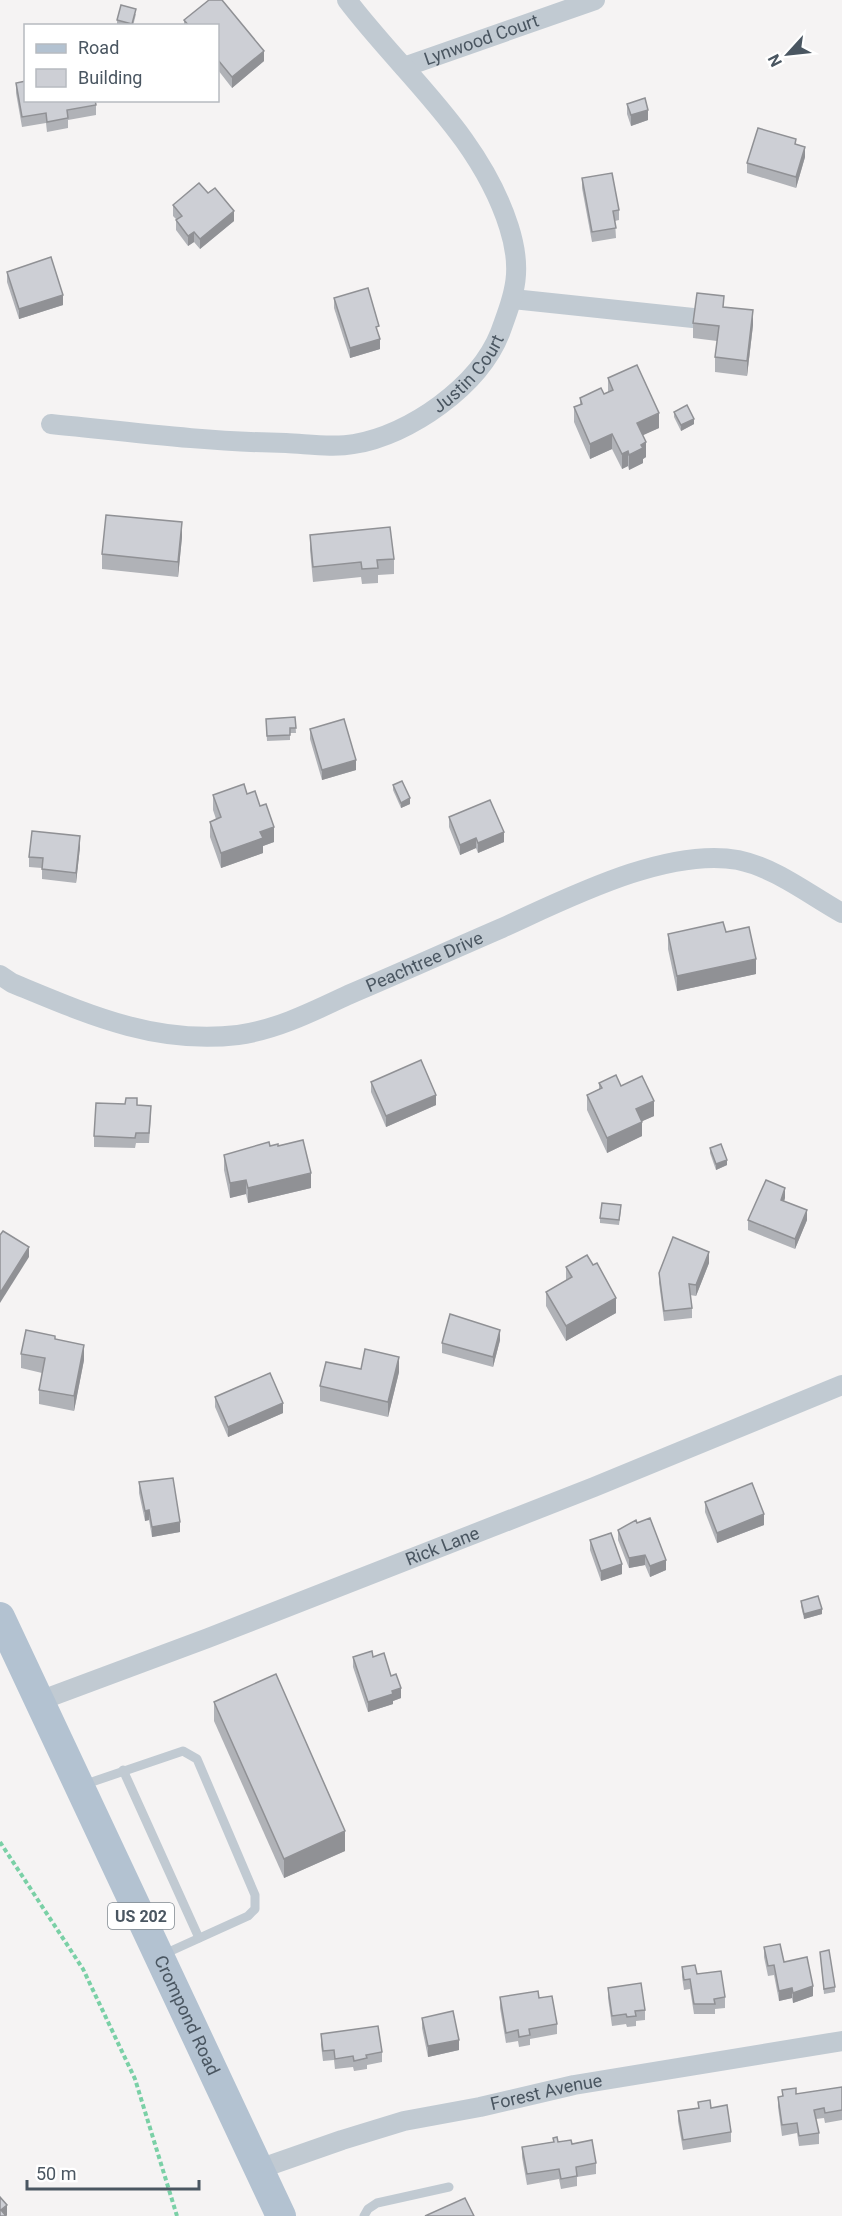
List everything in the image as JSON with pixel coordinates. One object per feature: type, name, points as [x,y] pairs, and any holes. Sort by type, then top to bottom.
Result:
[{"type":"main road","name":"Crompond Road","points":[[0,1617],[281,2216]]},
{"type":"street","name":"Justin Court","points":[[51,424],[217,442],[353,445],[387,436],[416,423],[472,376],[494,348],[513,299],[518,278],[510,228],[461,132],[347,0]]},
{"type":"street","name":"Lynwood Court","points":[[404,67],[595,0]]},
{"type":"street","points":[[513,299],[693,318]]},
{"type":"street","name":"Peachtree Drive","points":[[0,975],[12,983],[101,1020],[175,1037],[240,1035],[298,1017],[603,883],[669,864],[706,857],[737,860],[769,869],[842,913]]},
{"type":"street","name":"Rick Lane","points":[[39,1701],[208,1638],[583,1491],[842,1385]]},
{"type":"street","name":"Forest Avenue","points":[[259,2169],[404,2121],[480,2107],[574,2085],[842,2041]]},
{"type":"lane","points":[[80,1786],[183,1751],[197,1759],[255,1895],[255,1909],[248,1916],[159,1956]]},
{"type":"lane","points":[[123,1770],[200,1938]]},
{"type":"lane","points":[[364,2216],[368,2209],[377,2203],[449,2187]]},
{"type":"path","points":[[0,1842],[87,1979],[135,2079],[177,2216]]},
{"type":"building","points":[[209,0],[222,0],[264,51],[232,77],[219,61],[219,24],[187,24],[184,20]]},
{"type":"building","points":[[121,5],[136,9],[132,24],[117,20]]},
{"type":"building","points":[[24,81],[24,102],[95,102],[96,105],[67,110],[68,118],[47,122],[46,113],[22,117],[16,83]]},
{"type":"building","points":[[645,98],[648,110],[631,115],[627,104]]},
{"type":"building","points":[[758,128],[796,139],[795,144],[805,147],[796,177],[747,163]]},
{"type":"building","points":[[612,173],[619,210],[613,211],[616,228],[592,232],[582,178]]},
{"type":"building","points":[[199,183],[208,193],[215,188],[234,211],[200,239],[194,232],[188,236],[176,220],[182,216],[173,205]]},
{"type":"building","points":[[51,257],[63,295],[19,309],[7,272]]},
{"type":"building","points":[[368,288],[379,326],[376,327],[380,339],[350,348],[334,298]]},
{"type":"building","points":[[697,293],[724,296],[723,307],[753,310],[747,361],[715,357],[719,326],[693,323]]},
{"type":"building","points":[[637,365],[659,413],[637,423],[646,442],[641,445],[643,448],[629,455],[628,451],[622,454],[612,434],[590,444],[574,407],[582,404],[580,398],[601,388],[604,394],[613,390],[608,378]]},
{"type":"building","points":[[687,405],[694,419],[681,425],[674,412]]},
{"type":"building","points":[[106,515],[182,522],[178,562],[102,554]]},
{"type":"building","points":[[390,527],[394,559],[377,560],[378,568],[362,569],[361,562],[313,567],[310,535]]},
{"type":"building","points":[[295,717],[296,728],[290,728],[290,735],[267,736],[266,719]]},
{"type":"building","points":[[344,719],[356,760],[322,770],[310,729]]},
{"type":"building","points":[[402,781],[410,798],[401,803],[393,785]]},
{"type":"building","points":[[244,784],[247,794],[255,791],[260,806],[266,804],[274,827],[260,832],[263,838],[221,853],[210,822],[221,817],[213,795]]},
{"type":"building","points":[[490,800],[504,832],[478,843],[476,838],[460,845],[449,817]]},
{"type":"building","points":[[32,831],[80,836],[76,873],[42,869],[43,858],[29,857]]},
{"type":"building","points":[[723,922],[726,932],[749,927],[756,959],[677,976],[668,934]]},
{"type":"building","points":[[421,1060],[436,1095],[386,1116],[371,1082]]},
{"type":"building","points":[[616,1075],[621,1086],[642,1076],[654,1101],[636,1109],[642,1122],[607,1138],[587,1095],[602,1088],[599,1083]]},
{"type":"building","points":[[126,1098],[137,1098],[137,1105],[151,1106],[149,1133],[136,1133],[135,1138],[94,1136],[96,1103],[125,1104]]},
{"type":"building","points":[[303,1140],[311,1173],[248,1188],[246,1180],[230,1183],[224,1155],[269,1142],[270,1146],[278,1144],[278,1146]]},
{"type":"building","points":[[721,1144],[727,1160],[716,1164],[710,1148]]},
{"type":"building","points":[[766,1180],[785,1188],[781,1200],[807,1210],[795,1239],[748,1220]]},
{"type":"building","points":[[602,1203],[621,1205],[619,1220],[600,1218]]},
{"type":"building","points":[[3,1231],[29,1247],[0,1293],[0,1235]]},
{"type":"building","points":[[673,1237],[709,1252],[696,1285],[689,1284],[692,1308],[664,1311],[659,1273]]},
{"type":"building","points":[[587,1255],[593,1265],[597,1263],[616,1298],[566,1326],[546,1292],[572,1277],[566,1267]]},
{"type":"building","points":[[450,1314],[500,1330],[493,1357],[442,1343]]},
{"type":"building","points":[[26,1330],[84,1345],[74,1396],[39,1390],[45,1358],[21,1354]]},
{"type":"building","points":[[365,1349],[399,1357],[388,1402],[320,1386],[326,1362],[361,1369]]},
{"type":"building","points":[[270,1373],[283,1403],[228,1427],[215,1397]]},
{"type":"building","points":[[173,1478],[180,1522],[152,1527],[149,1510],[145,1511],[139,1482]]},
{"type":"building","points":[[752,1483],[764,1514],[717,1533],[705,1502]]},
{"type":"building","points":[[650,1518],[666,1560],[650,1566],[645,1555],[629,1558],[618,1530],[636,1520],[637,1523]]},
{"type":"building","points":[[611,1533],[622,1564],[601,1571],[590,1540]]},
{"type":"building","points":[[818,1596],[822,1609],[804,1614],[801,1601]]},
{"type":"building","points":[[372,1651],[373,1657],[384,1653],[391,1676],[396,1674],[401,1688],[392,1691],[393,1694],[368,1702],[353,1657]]},
{"type":"building","points":[[276,1674],[345,1831],[284,1859],[214,1702]]},
{"type":"building","points":[[780,1944],[784,1962],[807,1957],[813,1986],[793,1993],[792,1988],[779,1991],[774,1965],[768,1966],[764,1947]]},
{"type":"building","points":[[829,1950],[835,1987],[824,1989],[820,1952]]},
{"type":"building","points":[[695,1965],[697,1974],[721,1971],[725,1997],[714,1999],[715,2004],[694,2004],[690,1979],[684,1980],[682,1967]]},
{"type":"building","points":[[641,1983],[645,2010],[635,2011],[636,2016],[627,2017],[626,2014],[612,2016],[608,1988]]},
{"type":"building","points":[[538,1991],[539,1998],[552,1996],[557,2024],[529,2029],[530,2035],[519,2037],[518,2030],[506,2033],[500,1997]]},
{"type":"building","points":[[453,2011],[459,2040],[428,2046],[422,2018]]},
{"type":"building","points":[[378,2026],[382,2052],[366,2055],[367,2058],[354,2061],[353,2056],[335,2059],[334,2050],[323,2051],[321,2034]]},
{"type":"building","points":[[842,2087],[842,2110],[825,2113],[824,2108],[814,2110],[819,2133],[799,2136],[797,2123],[782,2125],[778,2097],[783,2096],[782,2090],[796,2088],[796,2094]]},
{"type":"building","points":[[710,2100],[711,2108],[727,2105],[731,2132],[683,2140],[678,2111],[699,2108],[698,2102]]},
{"type":"building","points":[[557,2137],[558,2142],[571,2140],[572,2144],[592,2140],[596,2163],[576,2167],[577,2176],[561,2179],[559,2169],[527,2174],[522,2147],[554,2142],[553,2138]]},
{"type":"building","points":[[0,2197],[7,2205],[1,2210],[6,2216],[0,2216]]},
{"type":"building","points":[[465,2198],[474,2216],[425,2216]]}]
